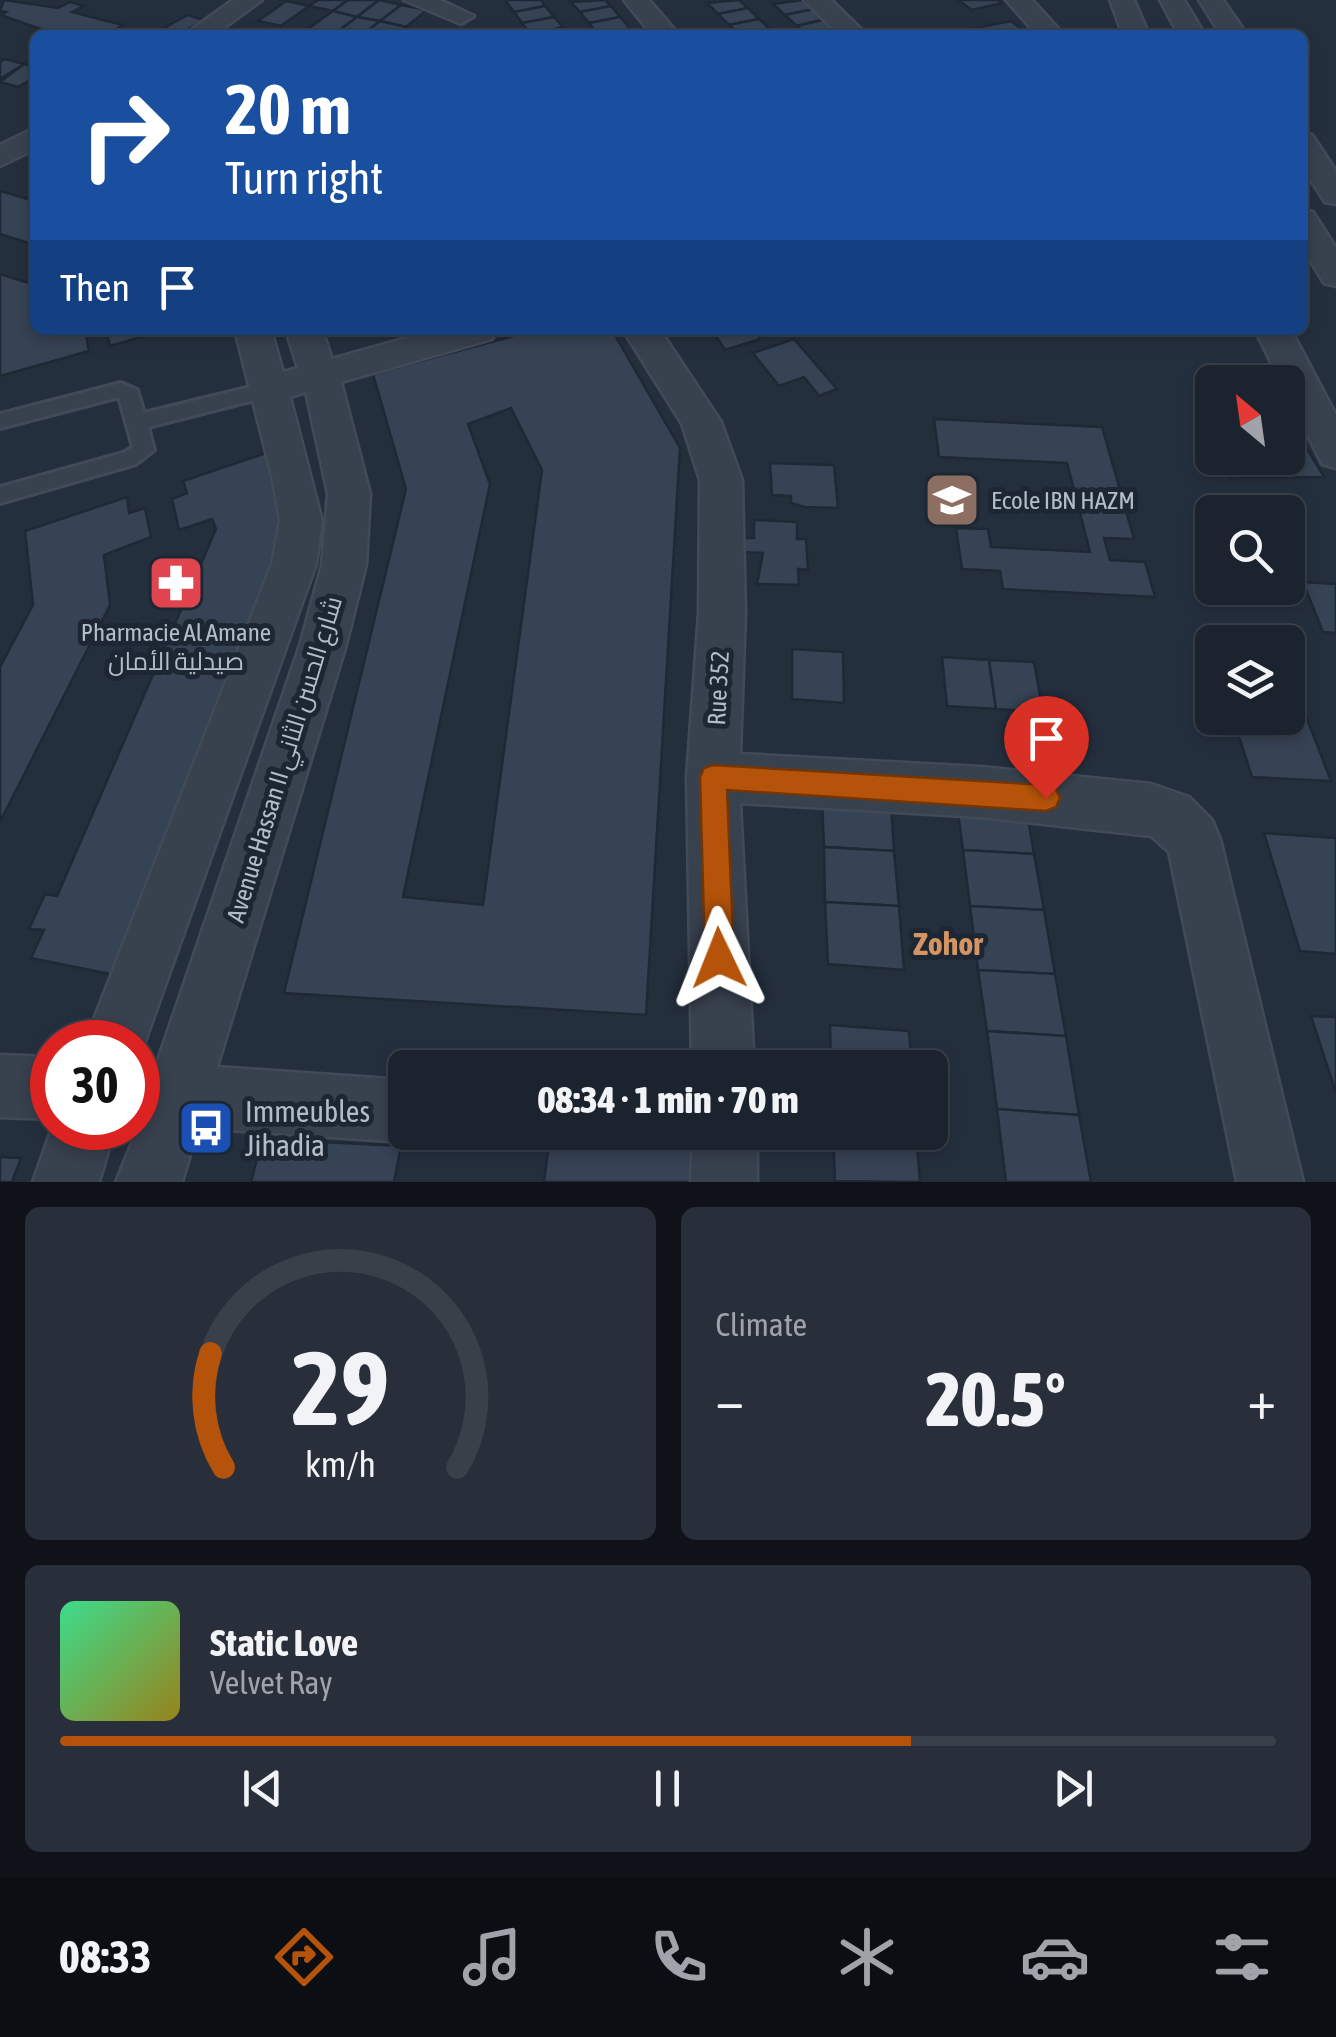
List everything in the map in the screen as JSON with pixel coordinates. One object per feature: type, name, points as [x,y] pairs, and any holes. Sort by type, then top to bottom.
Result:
[{"type":"street","points":[[212,30],[250,0]]},
{"type":"street","points":[[416,0],[461,17]]},
{"type":"street","points":[[636,0],[662,30]]},
{"type":"street","points":[[816,0],[849,30]]},
{"type":"street","points":[[1018,0],[1046,30]]},
{"type":"street","points":[[1122,0],[1134,30]]},
{"type":"street","points":[[1172,0],[1189,30]]},
{"type":"street","points":[[1211,0],[1231,30]]},
{"type":"street","points":[[1308,151],[1336,195]]},
{"type":"street","points":[[0,166],[30,175]]},
{"type":"street","points":[[1308,229],[1336,274]]},
{"type":"street","name":"Avenue Hassan II شارع الحسن الثاني","points":[[123,1020],[294,564],[301,521],[254,335]]},
{"type":"street","points":[[270,389],[312,353],[443,335]]},
{"type":"street","name":"Rue 352","points":[[644,335],[701,422],[721,480],[722,614],[713,777],[722,1050]]},
{"type":"street","points":[[1275,335],[1336,453]]},
{"type":"street","name":"Avenue Hassan II شارع الحسن الثاني","points":[[160,1088],[323,645],[345,558],[350,516],[345,478],[312,353]]},
{"type":"street","points":[[713,777],[1080,801],[1151,810],[1182,824],[1194,839],[1270,1182]]},
{"type":"street","points":[[0,1086],[30,1087]]},
{"type":"street","points":[[160,1096],[388,1110]]},
{"type":"street","points":[[66,1182],[77,1150]]},
{"type":"street","name":"Avenue Hassan II شارع الحسن الثاني","points":[[150,1182],[153,1150]]},
{"type":"street","points":[[724,1182],[725,1150]]},
{"type":"lane","points":[[138,422],[270,389]]},
{"type":"lane","points":[[0,420],[121,390],[130,395],[144,450],[0,495]]},
{"type":"building","points":[[4,0],[58,8],[70,2],[84,6],[72,12],[123,25],[114,30],[43,30],[1,15],[6,12],[0,11]]},
{"type":"building","points":[[318,0],[348,0],[333,11],[309,6]]},
{"type":"building","points":[[348,0],[379,0],[357,17],[333,11]]},
{"type":"building","points":[[379,0],[401,5],[380,21],[357,17]]},
{"type":"building","points":[[505,0],[541,0],[545,6],[514,12]]},
{"type":"building","points":[[605,0],[611,6],[580,12],[571,2]]},
{"type":"building","points":[[739,0],[748,8],[718,14],[707,3]]},
{"type":"building","points":[[804,0],[814,9],[785,15],[773,4]]},
{"type":"building","points":[[958,0],[998,0],[1002,3],[972,10]]},
{"type":"building","points":[[286,1],[309,6],[281,26],[258,21]]},
{"type":"building","points":[[401,5],[427,10],[406,27],[380,21]]},
{"type":"building","points":[[545,6],[554,17],[522,23],[514,12]]},
{"type":"building","points":[[611,6],[620,17],[589,23],[580,12]]},
{"type":"building","points":[[748,8],[759,19],[729,25],[718,14]]},
{"type":"building","points":[[814,9],[826,19],[797,26],[785,15]]},
{"type":"building","points":[[333,11],[357,17],[340,30],[306,30]]},
{"type":"building","points":[[188,15],[204,20],[186,30],[164,28]]},
{"type":"building","points":[[357,17],[380,21],[368,30],[340,30]]},
{"type":"building","points":[[554,17],[563,27],[528,30],[522,23]]},
{"type":"building","points":[[620,17],[630,28],[594,30],[589,23]]},
{"type":"building","points":[[759,19],[771,30],[734,30],[729,25]]},
{"type":"building","points":[[826,19],[839,30],[801,30],[797,26]]},
{"type":"building","points":[[380,21],[406,27],[402,30],[368,30]]},
{"type":"building","points":[[1011,21],[1023,30],[966,30]]},
{"type":"building","points":[[5,59],[24,64],[0,79],[0,62]]},
{"type":"building","points":[[24,64],[30,66],[30,80],[18,87],[0,82]]},
{"type":"building","points":[[0,191],[30,200],[30,243],[0,234]]},
{"type":"building","points":[[0,274],[30,283],[30,335],[86,335],[89,351],[0,376]]},
{"type":"building","points":[[107,335],[148,335],[110,346]]},
{"type":"building","points":[[517,335],[615,335],[680,448],[646,1015],[284,993],[406,489],[373,374]],"holes":[[[511,408],[542,470],[483,905],[403,897],[490,484],[468,424]]]},
{"type":"building","points":[[715,335],[757,335],[760,339],[725,350]]},
{"type":"building","points":[[794,339],[837,389],[819,396],[804,377],[779,386],[753,353]]},
{"type":"building","points":[[934,419],[1102,427],[1134,539],[1104,538],[1110,560],[1145,562],[1155,597],[1003,589],[1000,571],[962,569],[956,528],[988,529],[991,547],[1090,552],[1067,463],[939,457]]},
{"type":"building","points":[[1305,445],[1324,477],[1229,475],[1305,475]]},
{"type":"building","points":[[272,451],[294,518],[120,976],[31,958],[44,930],[29,929],[45,894],[57,896],[216,529],[212,519],[179,530],[172,499],[187,493],[183,481]]},
{"type":"building","points":[[770,463],[834,465],[838,508],[805,507],[791,503],[791,496],[772,495]]},
{"type":"building","points":[[127,497],[129,513],[145,508],[151,537],[104,555],[110,605],[0,822],[0,667],[33,605],[25,531]]},
{"type":"building","points":[[754,520],[797,522],[797,539],[806,539],[808,570],[798,569],[799,585],[757,584],[763,553],[740,552],[740,538],[754,538]]},
{"type":"building","points":[[1305,582],[1336,584],[1336,633],[1323,632]]},
{"type":"building","points":[[792,649],[843,652],[844,703],[792,699]]},
{"type":"building","points":[[942,657],[989,660],[996,709],[947,706]]},
{"type":"building","points":[[989,660],[1034,662],[1043,712],[996,709]]},
{"type":"building","points":[[1305,714],[1331,781],[1252,777],[1238,735],[1305,735]]},
{"type":"building","points":[[956,798],[1025,801],[1034,854],[963,850]]},
{"type":"building","points":[[822,799],[891,803],[894,851],[824,847]]},
{"type":"building","points":[[1264,833],[1336,838],[1336,954],[1300,951]]},
{"type":"building","points":[[824,847],[894,851],[899,906],[825,902]]},
{"type":"building","points":[[963,850],[1034,854],[1044,910],[970,906]]},
{"type":"building","points":[[825,902],[899,906],[904,970],[828,964]]},
{"type":"building","points":[[970,906],[1044,910],[1055,974],[978,970]]},
{"type":"building","points":[[978,970],[1055,974],[1066,1036],[987,1031]]},
{"type":"building","points":[[1311,1016],[1336,1017],[1336,1093]]},
{"type":"building","points":[[830,1025],[909,1031],[911,1050],[831,1050]]},
{"type":"building","points":[[987,1031],[1066,1036],[1079,1115],[997,1109]]},
{"type":"building","points":[[997,1109],[1079,1115],[1091,1182],[1006,1182]]},
{"type":"building","points":[[262,1139],[388,1145],[388,1150],[400,1150],[394,1182],[251,1182]]},
{"type":"building","points":[[548,1150],[693,1150],[691,1182],[544,1182]]},
{"type":"building","points":[[834,1150],[917,1150],[920,1182],[835,1181]]},
{"type":"building","points":[[0,1157],[21,1158],[12,1182],[0,1182]]},
{"type":"place","name":"Ecole IBN HAZM","points":[[952,500]]},
{"type":"place","name":"Pharmacie Al Amane صيدلية الأمان","points":[[176,583]]},
{"type":"place","name":"Immeubles Jihadia","points":[[206,1128]]},
{"type":"district","name":"Zohor","points":[[948,943]]},
{"type":"route","points":[[719,958],[713,777],[1046,798]]}]
